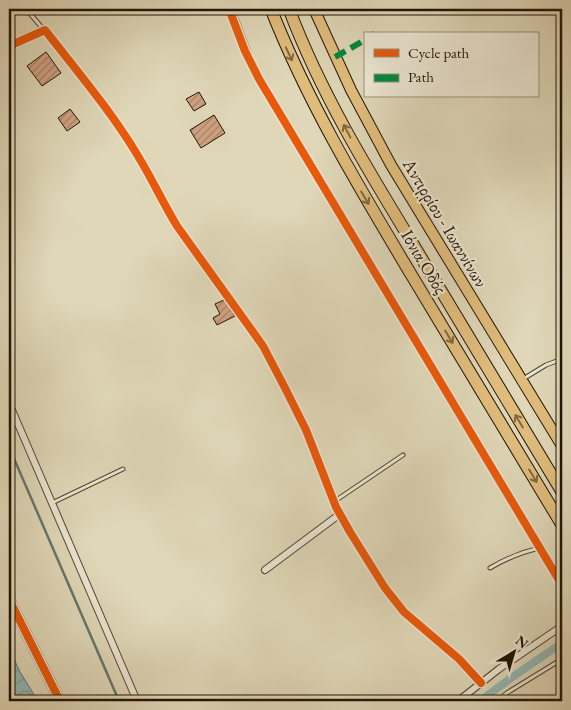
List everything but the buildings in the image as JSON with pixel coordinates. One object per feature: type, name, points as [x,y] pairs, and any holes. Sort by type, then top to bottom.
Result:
[{"type":"highway","name":"Ιόνια Οδός","points":[[271,9],[301,78],[350,173],[562,525]]},
{"type":"highway","name":"Ιόνια Οδός","points":[[289,9],[316,72],[374,180],[562,492]]},
{"type":"main road","name":"Αντιρρίου - Ιωαννίνων","points":[[314,9],[351,90],[391,165],[562,446]]},
{"type":"main road","points":[[9,599],[60,701]]},
{"type":"street","points":[[229,9],[245,51],[259,79],[562,585]]},
{"type":"street","points":[[9,46],[45,30],[79,73],[138,156],[177,226],[263,346],[306,430],[340,514],[385,588],[404,612],[459,659],[481,683]]},
{"type":"street","points":[[9,403],[137,701]]},
{"type":"street","points":[[265,570],[340,514]]},
{"type":"street","points":[[458,701],[516,657],[562,626]]},
{"type":"lane","points":[[26,9],[45,30]]},
{"type":"lane","points":[[522,379],[546,365],[562,359]]},
{"type":"lane","points":[[334,501],[402,455]]},
{"type":"lane","points":[[52,503],[122,469]]},
{"type":"lane","points":[[490,568],[523,552],[540,548]]},
{"type":"lane","points":[[499,701],[510,691],[562,659]]},
{"type":"water","points":[[9,648],[20,672],[38,701],[9,701]]},
{"type":"waterway","points":[[234,9],[254,62],[261,75],[562,577]]},
{"type":"waterway","points":[[9,447],[119,701]]},
{"type":"waterway","points":[[480,701],[562,643]]},
{"type":"marked path","points":[[335,57],[364,41]]},
{"type":"cycle path","points":[[229,9],[245,51],[259,79],[562,585]]},
{"type":"cycle path","points":[[9,46],[45,30],[105,107],[128,139],[177,226],[263,346],[306,430],[336,507],[385,588],[404,612],[459,659],[481,683]]},
{"type":"cycle path","points":[[9,599],[60,701]]}]
